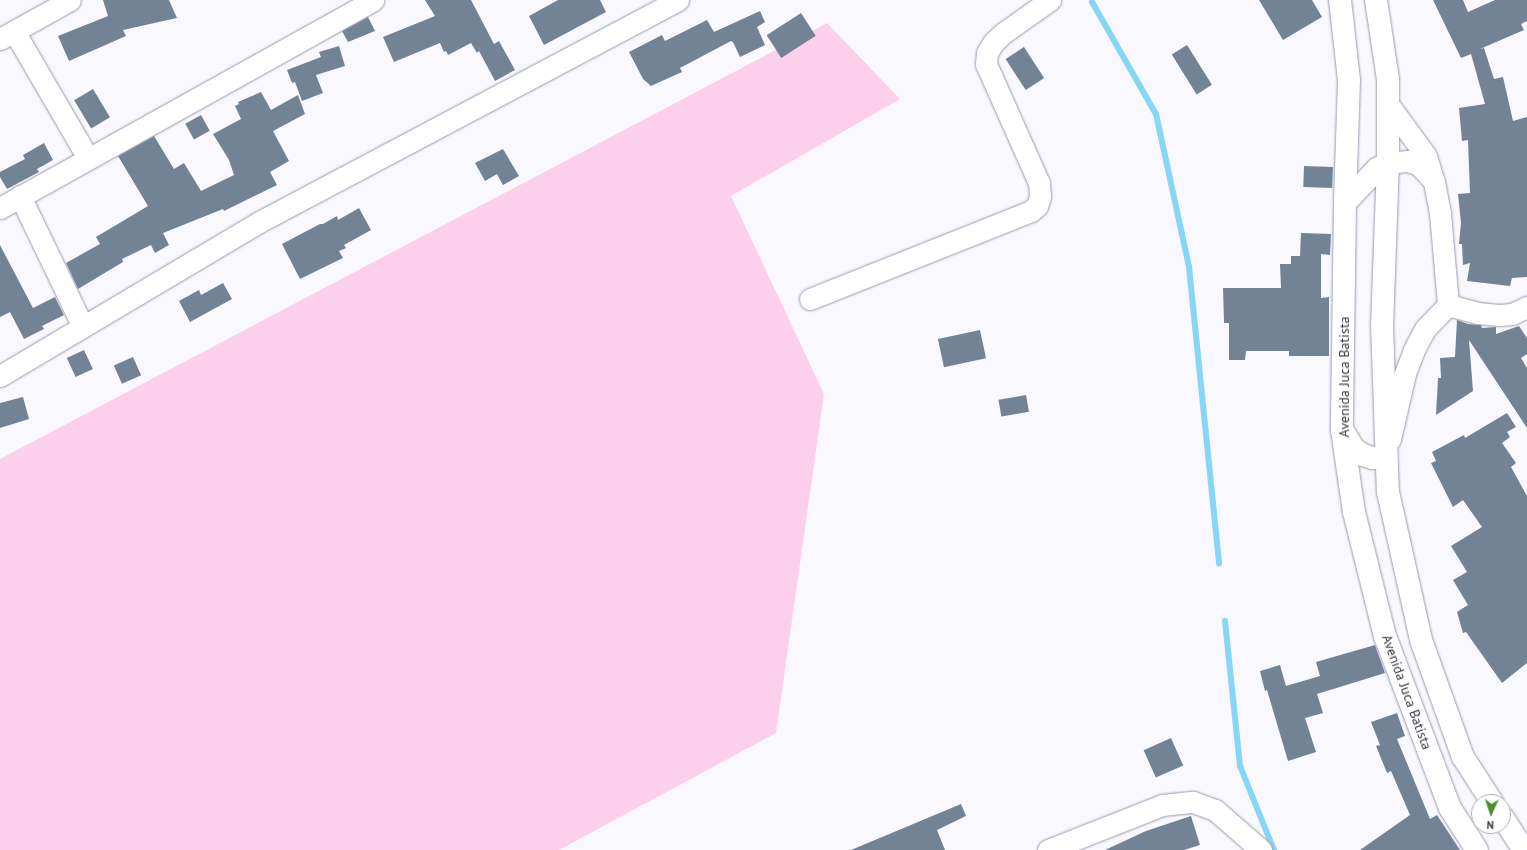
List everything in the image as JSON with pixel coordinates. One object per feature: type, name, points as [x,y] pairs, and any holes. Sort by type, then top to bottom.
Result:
[{"type":"main road","name":"Avenida Juca Batista","points":[[1340,0],[1349,80],[1344,203],[1342,430],[1354,512],[1385,636],[1450,808],[1476,850]]},
{"type":"main road","points":[[1376,0],[1388,78],[1388,163],[1382,324],[1385,457],[1388,492],[1421,640],[1463,757],[1487,794]]},
{"type":"main road","points":[[1344,203],[1377,169],[1388,163]]},
{"type":"main road","points":[[1342,430],[1354,449],[1363,455],[1373,458],[1385,457]]},
{"type":"main road","points":[[1511,830],[1524,850]]},
{"type":"street","points":[[70,0],[7,35],[88,158]]},
{"type":"street","points":[[0,208],[373,0]]},
{"type":"street","points":[[0,376],[260,222],[678,0]]},
{"type":"street","points":[[810,299],[1031,211],[1037,206],[1040,197],[1039,183],[986,64],[987,53],[993,43],[1002,34],[1050,0]]},
{"type":"street","points":[[1385,457],[1405,374],[1414,350],[1426,329],[1448,305],[1440,212],[1434,182],[1426,156],[1388,104]]},
{"type":"street","points":[[1388,163],[1408,161],[1419,165],[1434,182]]},
{"type":"street","points":[[20,196],[83,327]]},
{"type":"street","points":[[1448,305],[1477,314],[1499,315],[1512,314],[1527,307]]},
{"type":"street","points":[[1048,850],[1162,805],[1193,802],[1216,810],[1261,850]]},
{"type":"shaded area","points":[[827,23],[900,99],[731,196],[824,394],[776,733],[559,850],[0,850],[0,459]]},
{"type":"building","points":[[103,0],[169,0],[177,18],[123,30],[126,36],[69,61],[58,36],[108,16]]},
{"type":"building","points":[[425,0],[471,0],[494,44],[499,41],[515,70],[495,81],[479,51],[477,53],[471,43],[448,55],[446,51],[444,52],[440,43],[394,62],[383,37],[435,16]]},
{"type":"building","points":[[558,0],[600,0],[606,12],[544,45],[529,16]]},
{"type":"building","points":[[1259,0],[1312,0],[1322,17],[1283,40]]},
{"type":"building","points":[[1433,0],[1463,0],[1468,12],[1495,0],[1527,0],[1527,21],[1521,24],[1524,30],[1480,49],[1484,48],[1494,79],[1503,77],[1513,121],[1527,117],[1527,277],[1512,278],[1510,286],[1467,281],[1470,263],[1463,265],[1462,244],[1459,244],[1461,223],[1458,194],[1470,193],[1468,140],[1462,141],[1459,108],[1485,104],[1471,54],[1461,58]]},
{"type":"building","points":[[760,11],[765,22],[757,27],[765,45],[740,57],[733,42],[731,41],[680,68],[682,72],[651,86],[643,79],[629,52],[662,35],[665,41],[707,20],[714,32]]},
{"type":"building","points":[[801,13],[816,36],[781,58],[767,35]]},
{"type":"building","points":[[368,17],[375,31],[348,42],[342,31]]},
{"type":"building","points":[[1187,45],[1212,85],[1197,94],[1172,55]]},
{"type":"building","points":[[339,46],[345,66],[316,75],[323,93],[302,101],[295,82],[292,83],[287,70],[321,57],[319,52]]},
{"type":"building","points":[[1024,47],[1044,78],[1026,90],[1006,59]]},
{"type":"building","points":[[93,89],[110,117],[91,129],[74,100]]},
{"type":"building","points":[[261,92],[271,110],[298,95],[305,114],[273,131],[289,161],[270,172],[277,185],[224,211],[223,209],[163,233],[169,245],[155,253],[151,245],[122,259],[123,262],[78,289],[66,263],[100,244],[96,237],[148,206],[118,156],[154,136],[174,169],[184,163],[201,191],[234,175],[229,160],[213,134],[241,119],[235,106],[239,104],[238,102]]},
{"type":"building","points":[[201,115],[210,131],[194,139],[185,124]]},
{"type":"building","points":[[44,143],[53,160],[37,169],[39,172],[7,189],[0,177],[0,172],[25,159],[23,155]]},
{"type":"building","points":[[503,149],[519,176],[503,185],[497,174],[485,181],[475,163]]},
{"type":"building","points":[[1304,166],[1333,167],[1332,188],[1303,187]]},
{"type":"building","points":[[359,208],[371,230],[344,245],[346,248],[339,251],[343,258],[300,279],[282,244],[337,216],[338,220]]},
{"type":"building","points":[[1301,233],[1331,234],[1330,255],[1321,254],[1321,298],[1329,297],[1329,356],[1289,356],[1289,351],[1246,351],[1245,360],[1229,360],[1229,323],[1224,323],[1223,288],[1281,288],[1280,264],[1291,264],[1291,256],[1300,256]]},
{"type":"building","points":[[0,245],[33,308],[55,297],[64,315],[42,326],[44,329],[24,339],[10,312],[0,317]]},
{"type":"building","points":[[223,283],[232,299],[190,322],[179,301],[199,290],[201,295]]},
{"type":"building","points":[[1457,320],[1468,324],[1481,325],[1482,328],[1496,327],[1496,334],[1519,326],[1527,338],[1527,354],[1521,358],[1527,368],[1527,428],[1469,340],[1473,391],[1436,415],[1438,378],[1441,378],[1440,358],[1455,357]]},
{"type":"building","points":[[980,330],[986,358],[944,367],[938,339]]},
{"type":"building","points":[[84,350],[93,369],[76,377],[67,358]]},
{"type":"building","points":[[133,357],[141,375],[122,384],[114,366]]},
{"type":"building","points":[[1026,395],[1029,412],[1001,417],[998,400]]},
{"type":"building","points":[[23,397],[29,419],[0,428],[0,403]]},
{"type":"building","points":[[1507,413],[1516,427],[1507,432],[1510,437],[1502,443],[1516,463],[1511,467],[1527,496],[1527,663],[1502,683],[1466,632],[1463,633],[1457,612],[1468,605],[1453,580],[1467,572],[1451,546],[1482,527],[1463,500],[1453,507],[1431,463],[1436,461],[1432,452],[1464,435],[1465,438]]},
{"type":"building","points":[[1375,645],[1385,673],[1317,694],[1323,713],[1305,718],[1316,752],[1288,761],[1260,671],[1280,665],[1286,686],[1320,676],[1316,662]]},
{"type":"building","points":[[1397,713],[1405,736],[1397,739],[1430,819],[1437,815],[1460,850],[1360,850],[1410,815],[1391,771],[1387,773],[1376,746],[1380,745],[1371,722]]},
{"type":"building","points":[[1171,738],[1183,765],[1156,778],[1144,750]]},
{"type":"building","points":[[961,804],[966,816],[937,830],[945,850],[851,850]]},
{"type":"building","points":[[1191,816],[1200,845],[1184,850],[1105,850],[1146,831]]},
{"type":"waterway","points":[[1092,2],[1156,114],[1189,267],[1219,563]]},
{"type":"waterway","points":[[1225,621],[1240,766],[1274,850]]}]
